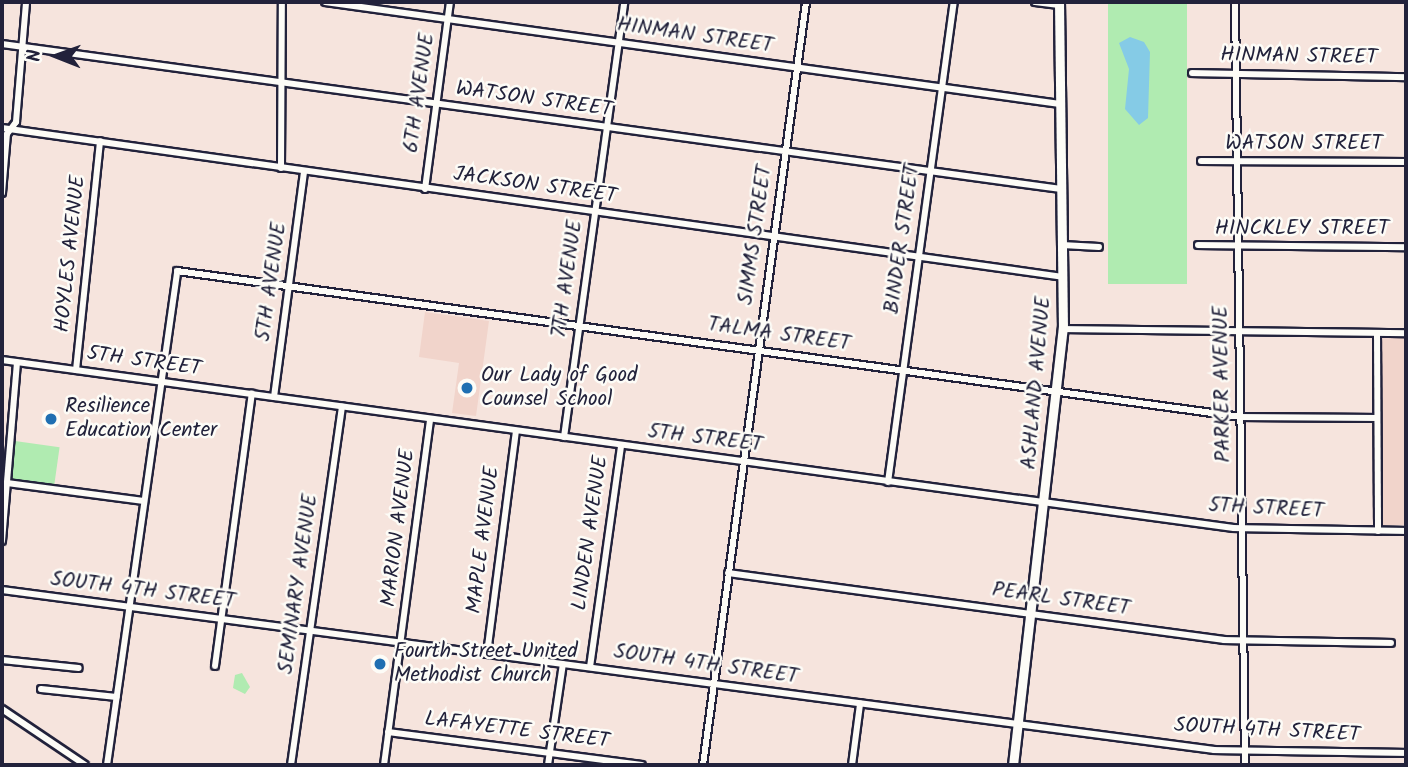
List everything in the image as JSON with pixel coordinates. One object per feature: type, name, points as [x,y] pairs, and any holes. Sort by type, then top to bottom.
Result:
[{"type":"street","points":[[2,193],[7,134],[16,122],[26,2]]},
{"type":"street","points":[[281,168],[282,2]]},
{"type":"street","name":"HINMAN STREET","points":[[325,2],[1060,104]]},
{"type":"street","name":"6TH AVENUE","points":[[425,188],[450,2]]},
{"type":"street","name":"7TH AVENUE","points":[[564,437],[624,2]]},
{"type":"street","name":"SIMMS STREET","points":[[703,765],[806,2]]},
{"type":"street","name":"BINDER STREET","points":[[888,482],[954,2]]},
{"type":"street","points":[[1035,2],[1059,3]]},
{"type":"street","name":"PARKER AVENUE","points":[[1236,2],[1245,765]]},
{"type":"street","name":"ASHLAND AVENUE","points":[[1013,765],[1063,329],[1059,3]]},
{"type":"street","name":"WATSON STREET","points":[[2,44],[1061,189]]},
{"type":"street","name":"HINMAN STREET","points":[[1192,73],[1406,77]]},
{"type":"street","name":"JACKSON STREET","points":[[2,128],[1063,277]]},
{"type":"street","name":"HOYLES AVENUE","points":[[76,370],[100,141]]},
{"type":"street","name":"WATSON STREET","points":[[1201,161],[1406,162]]},
{"type":"street","name":"5TH AVENUE","points":[[274,397],[304,172]]},
{"type":"street","name":"HINCKLEY STREET","points":[[1198,245],[1406,247]]},
{"type":"street","points":[[1062,246],[1100,247]]},
{"type":"street","name":"TALMA STREET","points":[[163,382],[177,271],[1241,416],[1377,418]]},
{"type":"street","points":[[1063,329],[1406,333]]},
{"type":"street","points":[[1377,333],[1378,531]]},
{"type":"street","name":"5TH STREET","points":[[2,360],[743,461],[1043,505],[1242,529],[1406,531]]},
{"type":"street","points":[[2,541],[17,363]]},
{"type":"street","points":[[107,765],[163,382]]},
{"type":"street","points":[[215,666],[252,394]]},
{"type":"street","name":"SEMINARY AVENUE","points":[[291,765],[342,407]]},
{"type":"street","name":"MARION AVENUE","points":[[384,765],[430,419]]},
{"type":"street","name":"MAPLE AVENUE","points":[[487,654],[516,431]]},
{"type":"street","name":"LINDEN AVENUE","points":[[590,667],[621,446]]},
{"type":"street","points":[[6,482],[144,501]]},
{"type":"street","name":"PEARL STREET","points":[[728,573],[1243,640],[1391,643]]},
{"type":"street","name":"SOUTH 4TH STREET","points":[[2,590],[1018,724],[1245,750],[1406,753]]},
{"type":"street","points":[[2,660],[79,668]]},
{"type":"street","points":[[548,765],[563,664]]},
{"type":"street","points":[[41,689],[117,697]]},
{"type":"street","points":[[852,765],[860,704]]},
{"type":"street","points":[[2,709],[85,765]]},
{"type":"street","name":"LAFAYETTE STREET","points":[[388,733],[550,751],[642,765]]},
{"type":"shaded area","name":"Our Lady of Good Counsel School","points":[[425,312],[489,321],[476,416],[452,413],[459,363],[419,357]]},
{"type":"shaded area","points":[[1380,337],[1406,337],[1406,525],[1380,525]]},
{"type":"green space","points":[[1108,2],[1187,2],[1187,284],[1108,284]]},
{"type":"green space","points":[[15,441],[60,447],[54,485],[10,479]]},
{"type":"green space","points":[[242,673],[250,687],[245,694],[233,688],[235,675]]},
{"type":"water","points":[[1130,37],[1144,42],[1150,52],[1148,118],[1139,125],[1125,109],[1129,69],[1119,43]]},
{"type":"place","name":"Our Lady of Good Counsel School","points":[[467,388]]},
{"type":"place","name":"Resilience Education Center","points":[[51,419]]},
{"type":"place","name":"Fourth Street United Methodist Church","points":[[380,664]]}]
